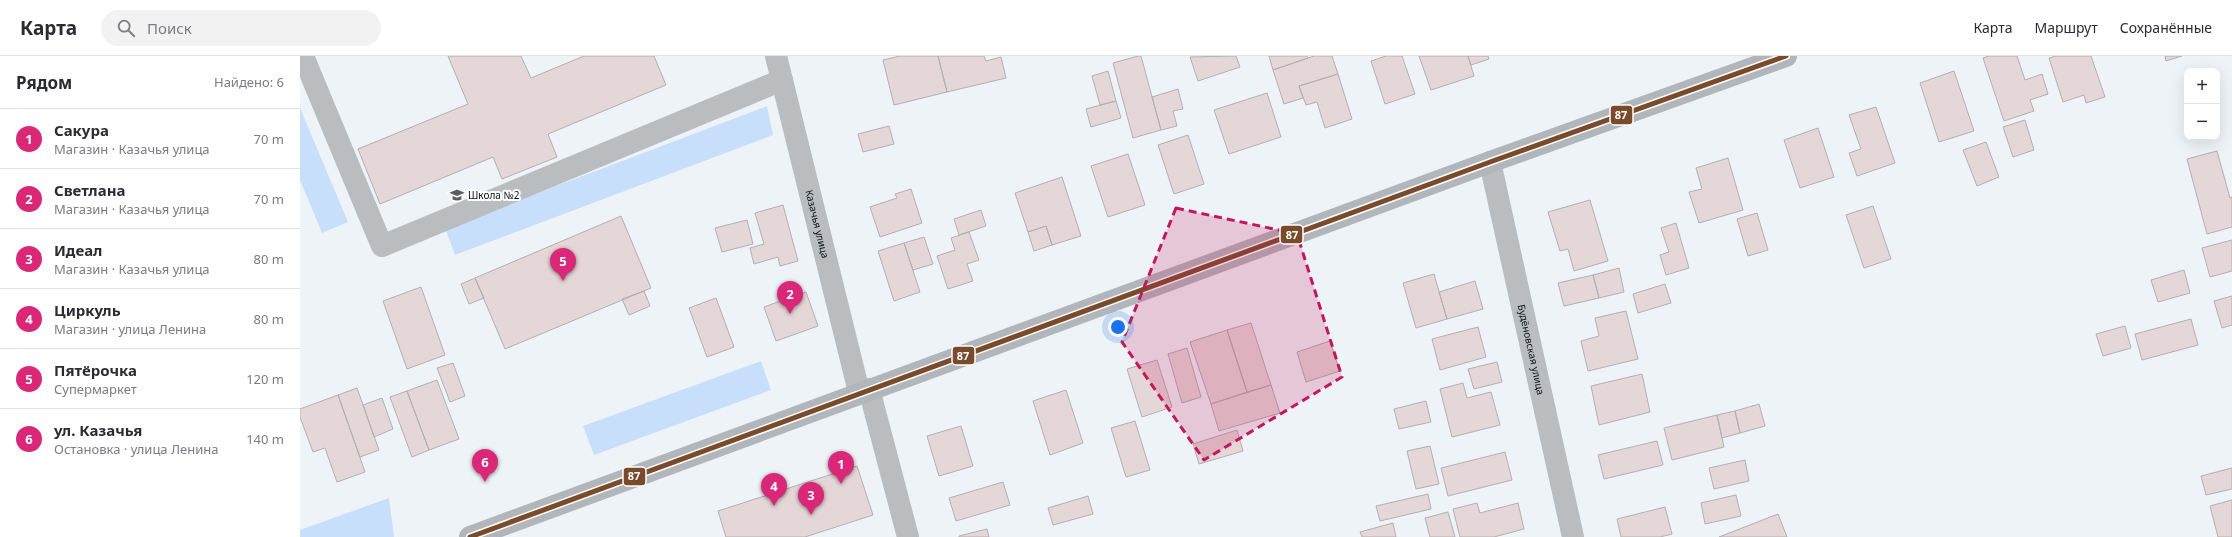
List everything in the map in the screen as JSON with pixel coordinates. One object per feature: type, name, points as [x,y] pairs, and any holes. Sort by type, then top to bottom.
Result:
[{"type":"main road","points":[[470,537],[503,531],[864,391],[1490,162],[1786,56]]},
{"type":"street","points":[[303,56],[382,246],[782,80]]},
{"type":"street","name":"Казачья улица","points":[[776,56],[864,391],[908,537]]},
{"type":"street","name":"Будёновская улица","points":[[1490,162],[1573,537]]},
{"type":"highlighted area","points":[[1176,208],[1297,234],[1342,377],[1204,460],[1122,342]]},
{"type":"shaded area","points":[[767,106],[773,135],[455,255],[445,228]]},
{"type":"shaded area","points":[[300,108],[348,222],[322,233],[300,180]]},
{"type":"shaded area","points":[[761,361],[771,390],[594,455],[583,426]]},
{"type":"shaded area","points":[[389,498],[394,537],[300,537],[300,530]]},
{"type":"building","points":[[448,56],[521,56],[531,78],[584,56],[654,56],[666,85],[548,134],[557,157],[502,179],[493,157],[380,204],[358,149],[468,104]]},
{"type":"building","points":[[900,56],[938,56],[947,92],[894,105],[883,60]]},
{"type":"building","points":[[938,56],[984,56],[986,61],[1001,57],[1006,78],[947,92]]},
{"type":"building","points":[[1141,56],[1161,130],[1133,138],[1113,63]]},
{"type":"building","points":[[1236,56],[1240,67],[1198,81],[1190,57]]},
{"type":"building","points":[[1269,56],[1307,56],[1308,58],[1273,70]]},
{"type":"building","points":[[1314,56],[1332,56],[1338,74],[1299,86],[1303,98],[1284,104],[1273,70]]},
{"type":"building","points":[[1386,56],[1402,56],[1415,94],[1385,104],[1371,61]]},
{"type":"building","points":[[1419,56],[1468,56],[1474,76],[1431,90]]},
{"type":"building","points":[[1468,56],[1488,56],[1489,59],[1471,65]]},
{"type":"building","points":[[1989,56],[2017,56],[2025,80],[2042,74],[2048,94],[2030,100],[2034,111],[2004,121],[1983,58]]},
{"type":"building","points":[[2056,56],[2091,56],[2105,97],[2086,103],[2084,95],[2063,102],[2049,58]]},
{"type":"building","points":[[2165,56],[2182,56],[2166,61]]},
{"type":"building","points":[[1108,71],[1116,101],[1100,105],[1092,76]]},
{"type":"building","points":[[1954,71],[1974,131],[1939,142],[1920,83]]},
{"type":"building","points":[[1338,74],[1352,119],[1325,128],[1317,102],[1306,105],[1299,86]]},
{"type":"building","points":[[1178,89],[1183,109],[1173,111],[1177,126],[1161,130],[1152,97]]},
{"type":"building","points":[[1267,93],[1281,137],[1229,154],[1214,110]]},
{"type":"building","points":[[1116,101],[1121,118],[1091,127],[1086,109]]},
{"type":"building","points":[[1876,107],[1895,163],[1857,176],[1849,153],[1861,149],[1849,115]]},
{"type":"building","points":[[2025,120],[2034,150],[2013,157],[2003,127]]},
{"type":"building","points":[[889,126],[894,144],[863,152],[858,134]]},
{"type":"building","points":[[1818,128],[1834,177],[1800,188],[1784,140]]},
{"type":"building","points":[[1188,135],[1204,184],[1174,194],[1158,145]]},
{"type":"building","points":[[1986,142],[1999,177],[1977,186],[1963,150]]},
{"type":"building","points":[[2217,151],[2230,198],[2232,197],[2232,227],[2207,234],[2187,159]]},
{"type":"building","points":[[1128,154],[1145,205],[1108,217],[1091,166]]},
{"type":"building","points":[[1728,158],[1743,210],[1699,223],[1689,192],[1702,189],[1696,168]]},
{"type":"building","points":[[1062,177],[1081,236],[1052,245],[1046,226],[1028,232],[1015,193]]},
{"type":"building","points":[[911,189],[922,223],[880,237],[870,207],[897,198],[895,194]]},
{"type":"building","points":[[1590,200],[1608,261],[1574,271],[1568,249],[1560,251],[1548,212]]},
{"type":"building","points":[[783,205],[798,261],[780,266],[778,257],[754,264],[750,248],[764,244],[755,213]]},
{"type":"building","points":[[1873,206],[1891,259],[1864,268],[1846,215]]},
{"type":"building","points":[[981,210],[986,226],[959,235],[954,219]]},
{"type":"building","points":[[1757,213],[1768,250],[1748,256],[1737,219]]},
{"type":"building","points":[[621,216],[651,288],[505,349],[475,278]]},
{"type":"building","points":[[747,220],[753,244],[722,252],[715,228]]},
{"type":"building","points":[[1676,223],[1689,268],[1666,275],[1660,255],[1669,252],[1661,228]]},
{"type":"building","points":[[1046,226],[1052,245],[1034,251],[1028,232]]},
{"type":"building","points":[[969,232],[979,260],[967,264],[973,281],[948,289],[937,256],[955,250],[951,238]]},
{"type":"building","points":[[924,237],[933,264],[913,270],[904,243]]},
{"type":"building","points":[[2232,240],[2232,271],[2210,277],[2202,248]]},
{"type":"building","points":[[904,243],[920,292],[894,301],[878,251]]},
{"type":"building","points":[[1619,268],[1624,292],[1599,298],[1593,275]]},
{"type":"building","points":[[2184,270],[2190,293],[2158,302],[2151,280]]},
{"type":"building","points":[[1434,274],[1447,319],[1416,328],[1403,283]]},
{"type":"building","points":[[1593,275],[1599,298],[1564,306],[1558,283]]},
{"type":"building","points":[[475,278],[484,298],[469,304],[461,284]]},
{"type":"building","points":[[1475,281],[1483,309],[1447,319],[1439,292]]},
{"type":"building","points":[[1665,284],[1671,303],[1638,313],[1633,294]]},
{"type":"building","points":[[421,287],[445,355],[407,369],[383,301]]},
{"type":"building","points":[[644,291],[650,306],[629,315],[622,299]]},
{"type":"building","points":[[806,292],[818,326],[776,341],[764,307]]},
{"type":"building","points":[[2232,296],[2232,325],[2222,328],[2214,301]]},
{"type":"building","points":[[716,298],[734,347],[707,357],[689,308]]},
{"type":"building","points":[[1626,311],[1638,359],[1588,371],[1581,341],[1599,336],[1595,318]]},
{"type":"building","points":[[2191,319],[2198,345],[2142,360],[2135,334]]},
{"type":"building","points":[[1251,323],[1271,385],[1247,392],[1227,330]]},
{"type":"building","points":[[2125,326],[2131,348],[2103,356],[2096,334]]},
{"type":"building","points":[[1478,327],[1486,357],[1440,370],[1432,339]]},
{"type":"building","points":[[1227,330],[1247,392],[1211,404],[1190,342]]},
{"type":"building","points":[[1330,341],[1340,371],[1306,382],[1297,352]]},
{"type":"building","points":[[1187,348],[1201,397],[1182,403],[1168,354]]},
{"type":"building","points":[[1157,360],[1172,407],[1142,417],[1127,369]]},
{"type":"building","points":[[1497,362],[1502,382],[1474,389],[1468,369]]},
{"type":"building","points":[[453,363],[465,396],[450,402],[437,368]]},
{"type":"building","points":[[1642,374],[1650,412],[1599,425],[1591,386]]},
{"type":"building","points":[[437,380],[459,439],[429,450],[407,391]]},
{"type":"building","points":[[1463,383],[1467,398],[1491,392],[1500,425],[1452,437],[1440,389]]},
{"type":"building","points":[[1271,385],[1280,413],[1219,431],[1211,404]]},
{"type":"building","points":[[357,388],[379,450],[360,457],[338,395]]},
{"type":"building","points":[[1066,390],[1083,443],[1050,455],[1033,401]]},
{"type":"building","points":[[407,391],[429,450],[412,457],[390,397]]},
{"type":"building","points":[[338,395],[365,472],[337,482],[325,448],[313,452],[300,417],[300,409]]},
{"type":"building","points":[[382,398],[393,429],[374,437],[363,405]]},
{"type":"building","points":[[1426,401],[1431,422],[1399,429],[1394,409]]},
{"type":"building","points":[[1759,404],[1765,426],[1740,433],[1735,411]]},
{"type":"building","points":[[1735,411],[1740,433],[1722,438],[1717,415]]},
{"type":"building","points":[[1717,415],[1724,447],[1672,460],[1664,428]]},
{"type":"building","points":[[1135,421],[1150,470],[1126,477],[1111,428]]},
{"type":"building","points":[[961,426],[973,466],[939,476],[927,436]]},
{"type":"building","points":[[1237,430],[1243,451],[1199,464],[1193,444]]},
{"type":"building","points":[[1657,441],[1663,465],[1604,479],[1598,455]]},
{"type":"building","points":[[1430,446],[1439,484],[1416,489],[1407,451]]},
{"type":"building","points":[[1505,452],[1512,480],[1448,496],[1441,468]]},
{"type":"building","points":[[1745,460],[1749,481],[1714,489],[1709,468]]},
{"type":"building","points":[[857,466],[873,515],[805,537],[726,537],[718,511]]},
{"type":"building","points":[[2232,468],[2232,489],[2206,495],[2201,476]]},
{"type":"building","points":[[1003,482],[1010,505],[956,521],[949,498]]},
{"type":"building","points":[[1428,494],[1431,509],[1380,521],[1376,506]]},
{"type":"building","points":[[1736,495],[1741,516],[1705,524],[1701,503]]},
{"type":"building","points":[[1088,496],[1093,514],[1053,525],[1048,508]]},
{"type":"building","points":[[2232,500],[2232,537],[2218,537],[2210,506]]},
{"type":"building","points":[[1477,503],[1480,513],[1518,503],[1524,529],[1494,537],[1460,537],[1453,509]]},
{"type":"building","points":[[1665,507],[1672,534],[1660,537],[1621,537],[1617,519]]},
{"type":"building","points":[[1448,512],[1455,537],[1430,537],[1425,518]]},
{"type":"building","points":[[1778,514],[1787,537],[1719,537]]},
{"type":"building","points":[[1393,523],[1396,537],[1362,537],[1360,532]]},
{"type":"building","points":[[987,529],[989,537],[959,537],[959,536]]},
{"type":"transit line","name":"87","points":[[470,537],[1490,162],[1786,56]]},
{"type":"place","name":"Школа №2","points":[[457,195]]},
{"type":"place","name":"Пятёрочка","points":[[563,281]]},
{"type":"place","name":"Светлана","points":[[790,314]]},
{"type":"place","name":"ул. Казачья","points":[[485,482]]},
{"type":"place","name":"Сакура","points":[[841,484]]},
{"type":"place","name":"Циркуль","points":[[774,506]]},
{"type":"place","name":"Идеал","points":[[811,515]]}]
